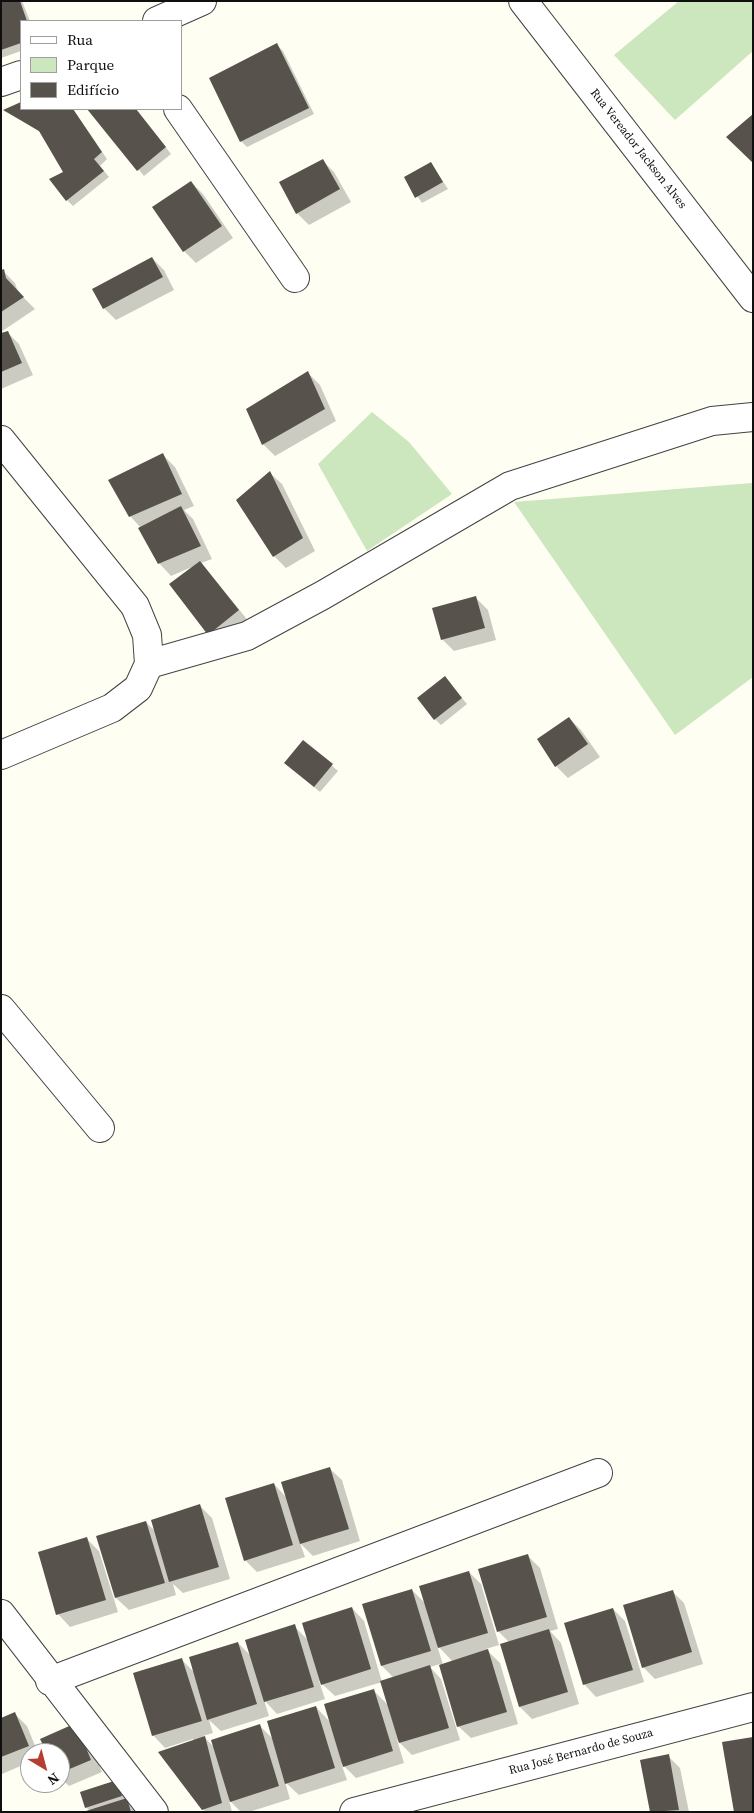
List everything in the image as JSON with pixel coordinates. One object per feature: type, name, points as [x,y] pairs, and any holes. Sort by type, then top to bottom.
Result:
[{"type":"street","points":[[159,20],[202,1]]},
{"type":"street","name":"Rua Vereador Jackson Alves","points":[[523,1],[753,298]]},
{"type":"street","points":[[1,82],[20,75]]},
{"type":"street","points":[[179,110],[295,278]]},
{"type":"street","points":[[149,664],[247,636],[323,595],[510,486],[712,422],[753,417]]},
{"type":"street","points":[[1,440],[135,606],[147,635],[149,664],[138,688],[112,708],[1,755]]},
{"type":"street","points":[[1,1009],[100,1128]]},
{"type":"street","points":[[50,1681],[598,1473]]},
{"type":"street","points":[[1,1614],[50,1681],[154,1812]]},
{"type":"street","name":"Rua José Bernardo de Souza","points":[[354,1812],[410,1804],[753,1707]]},
{"type":"green space","points":[[679,1],[753,1],[753,51],[675,120],[614,55]]},
{"type":"green space","points":[[372,412],[409,442],[452,494],[367,551],[318,464]]},
{"type":"green space","points":[[752,483],[753,677],[675,735],[514,502]]},
{"type":"building","points":[[1,1],[20,1],[27,20],[20,20],[20,43],[1,50]]},
{"type":"building","points":[[277,43],[309,108],[240,142],[209,78]]},
{"type":"building","points":[[20,102],[20,110],[74,110],[102,152],[94,159],[104,171],[66,201],[49,179],[63,172],[39,131],[3,110]]},
{"type":"building","points":[[88,110],[137,110],[166,147],[137,171]]},
{"type":"building","points":[[753,114],[753,163],[726,137]]},
{"type":"building","points":[[323,159],[340,189],[296,214],[279,182]]},
{"type":"building","points":[[431,162],[443,182],[415,198],[404,177]]},
{"type":"building","points":[[191,181],[222,226],[183,252],[152,207]]},
{"type":"building","points":[[152,257],[163,277],[103,309],[92,289]]},
{"type":"building","points":[[4,269],[6,278],[24,297],[1,312],[1,270]]},
{"type":"building","points":[[8,331],[22,363],[1,372],[1,333]]},
{"type":"building","points":[[308,371],[325,409],[262,445],[246,409]]},
{"type":"building","points":[[163,453],[182,494],[129,517],[108,480]]},
{"type":"building","points":[[270,471],[303,538],[273,557],[236,500]]},
{"type":"building","points":[[181,506],[201,546],[158,564],[138,528]]},
{"type":"building","points":[[200,561],[239,610],[208,635],[169,584]]},
{"type":"building","points":[[476,596],[485,628],[441,640],[432,608]]},
{"type":"building","points":[[445,676],[462,698],[434,720],[417,698]]},
{"type":"building","points":[[569,717],[588,744],[555,767],[537,739]]},
{"type":"building","points":[[303,740],[333,764],[314,787],[284,763]]},
{"type":"building","points":[[330,1467],[349,1529],[300,1544],[281,1482]]},
{"type":"building","points":[[274,1483],[293,1545],[244,1561],[225,1498]]},
{"type":"building","points":[[200,1504],[219,1567],[169,1582],[151,1520]]},
{"type":"building","points":[[146,1521],[165,1583],[115,1598],[96,1536]]},
{"type":"building","points":[[87,1537],[106,1600],[56,1615],[38,1552]]},
{"type":"building","points":[[528,1554],[547,1617],[497,1632],[478,1569]]},
{"type":"building","points":[[469,1571],[488,1633],[438,1648],[419,1586]]},
{"type":"building","points":[[412,1589],[431,1651],[381,1666],[362,1604]]},
{"type":"building","points":[[673,1590],[692,1652],[642,1668],[623,1605]]},
{"type":"building","points":[[352,1607],[371,1669],[321,1685],[302,1623]]},
{"type":"building","points":[[613,1608],[633,1670],[583,1685],[564,1623]]},
{"type":"building","points":[[295,1624],[314,1687],[264,1702],[245,1640]]},
{"type":"building","points":[[549,1629],[568,1692],[519,1707],[500,1644]]},
{"type":"building","points":[[238,1642],[257,1704],[207,1720],[189,1657]]},
{"type":"building","points":[[488,1649],[507,1712],[457,1727],[439,1665]]},
{"type":"building","points":[[182,1658],[202,1721],[152,1736],[133,1673]]},
{"type":"building","points":[[430,1665],[449,1728],[399,1743],[380,1681]]},
{"type":"building","points":[[374,1689],[393,1751],[343,1767],[324,1704]]},
{"type":"building","points":[[316,1706],[335,1768],[285,1784],[267,1721]]},
{"type":"building","points":[[15,1712],[28,1743],[20,1743],[20,1750],[1,1757],[1,1718]]},
{"type":"building","points":[[76,1723],[91,1760],[70,1769],[70,1743],[42,1743],[40,1739]]},
{"type":"building","points":[[260,1724],[279,1786],[230,1802],[211,1740]]},
{"type":"building","points":[[205,1736],[222,1803],[202,1810],[158,1752]]},
{"type":"building","points":[[753,1737],[753,1812],[734,1812],[722,1742]]},
{"type":"building","points":[[669,1754],[679,1810],[650,1812],[640,1760]]},
{"type":"building","points":[[117,1780],[122,1796],[85,1808],[80,1792]]},
{"type":"building","points":[[127,1798],[131,1812],[86,1812],[86,1811]]}]
